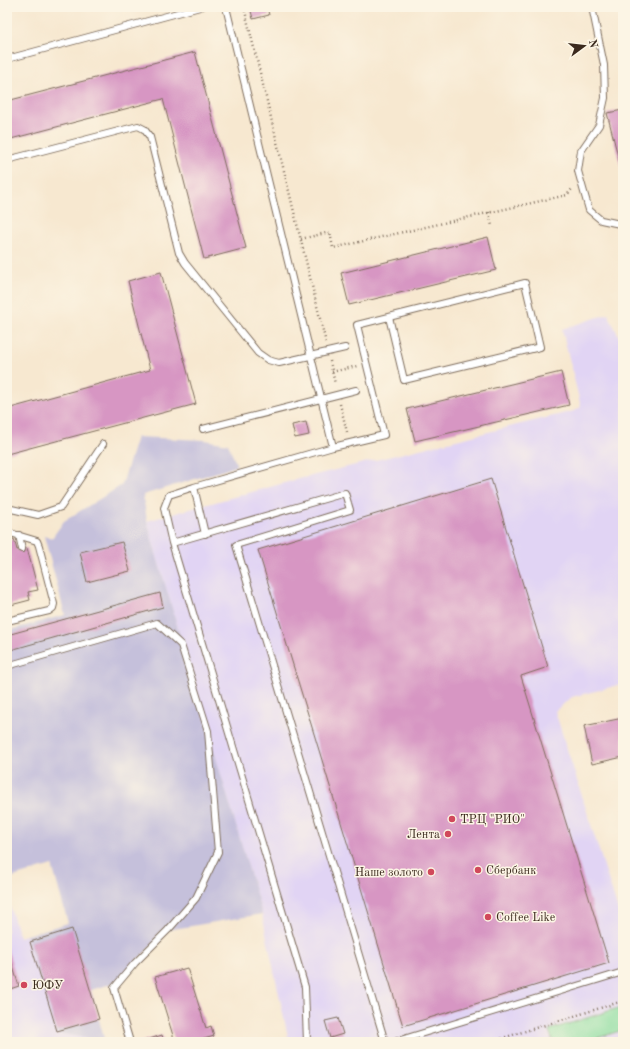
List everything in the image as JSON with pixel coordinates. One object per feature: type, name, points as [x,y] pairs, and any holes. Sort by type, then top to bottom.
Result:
[{"type":"lane","points":[[7,59],[200,7]]},
{"type":"lane","points":[[226,7],[333,447]]},
{"type":"lane","points":[[592,7],[604,65],[605,98],[599,125],[581,151],[578,171],[589,210],[601,220],[620,224],[623,227]]},
{"type":"lane","points":[[7,160],[138,126],[144,129],[150,137],[179,253],[185,263],[258,353],[268,360],[279,363],[345,348]]},
{"type":"lane","points":[[307,1042],[305,987],[172,543],[164,508],[169,496],[194,487],[333,447],[384,435],[357,325],[389,317],[525,283],[540,347],[404,380],[389,317]]},
{"type":"lane","points":[[203,429],[356,390]]},
{"type":"lane","points":[[7,508],[38,515],[61,506],[103,444]]},
{"type":"lane","points":[[194,487],[205,534]]},
{"type":"lane","points":[[172,543],[345,493],[350,510],[236,545],[385,1042]]},
{"type":"lane","points":[[7,532],[37,541],[54,604],[53,608],[49,611],[7,621]]},
{"type":"lane","points":[[19,535],[22,549]]},
{"type":"lane","points":[[7,666],[157,623],[181,645],[208,731],[218,852],[196,898],[168,930],[135,963],[114,988],[130,1042]]},
{"type":"lane","points":[[394,1042],[623,972]]},
{"type":"path","points":[[244,7],[350,443]]},
{"type":"path","points":[[300,239],[330,232],[333,248],[567,194]]},
{"type":"path","points":[[489,212],[492,226]]},
{"type":"path","points":[[332,372],[359,366]]},
{"type":"path","points":[[490,1042],[623,1001]]},
{"type":"shaded area","points":[[608,314],[623,345],[623,684],[572,697],[555,711],[623,926],[623,1036],[605,1042],[289,1042],[262,914],[147,521],[295,480],[574,411],[581,407],[562,329]]},
{"type":"shaded area","points":[[137,437],[205,440],[228,444],[237,466],[143,495],[147,521],[154,547],[262,914],[168,930],[114,983],[91,990],[104,1038],[99,1040],[57,1033],[26,935],[68,923],[52,865],[7,879],[7,631],[65,615],[44,536],[52,538],[64,521],[122,485]]},
{"type":"shaded area","name":"ЮФУ","points":[[7,896],[19,937],[26,935],[57,1032],[99,1040],[100,1042],[7,1042]]},
{"type":"green space","points":[[618,1008],[623,1024],[623,1030],[585,1042],[553,1042],[549,1030]]},
{"type":"building","points":[[250,7],[267,7],[269,15],[253,19]]},
{"type":"building","points":[[195,52],[246,248],[204,259],[163,99],[7,140],[7,101]]},
{"type":"building","points":[[623,110],[623,167],[621,168],[607,113]]},
{"type":"building","points":[[488,237],[496,270],[349,305],[341,273]]},
{"type":"building","points":[[161,272],[196,404],[7,454],[7,409],[150,370],[128,281]]},
{"type":"building","points":[[561,372],[569,405],[415,441],[407,409]]},
{"type":"building","points":[[306,422],[309,435],[295,438],[292,425]]},
{"type":"building","name":"ТРЦ \"РИО\"","points":[[491,479],[548,667],[521,676],[609,963],[403,1026],[258,550]]},
{"type":"building","points":[[14,539],[17,550],[27,548],[38,590],[28,592],[30,600],[7,606],[7,540]]},
{"type":"building","points":[[122,542],[130,571],[87,582],[80,552]]},
{"type":"building","points":[[160,593],[163,607],[7,651],[7,635]]},
{"type":"building","points":[[623,718],[623,757],[592,764],[584,726]]},
{"type":"building","points":[[72,929],[99,1019],[57,1031],[30,942]]},
{"type":"building","points":[[7,948],[19,986],[7,990]]},
{"type":"building","points":[[187,968],[206,1028],[211,1026],[214,1036],[194,1042],[175,1042],[155,977]]},
{"type":"building","points":[[338,1018],[343,1034],[330,1038],[325,1021]]},
{"type":"building","points":[[162,1035],[164,1042],[140,1042]]},
{"type":"place","name":"ТРЦ \"РИО\"","points":[[452,819]]},
{"type":"place","name":"Лента","points":[[448,834]]},
{"type":"place","name":"Сбербанк","points":[[478,870]]},
{"type":"place","name":"Наше золото","points":[[431,872]]},
{"type":"place","name":"Coffee Like","points":[[488,917]]},
{"type":"place","name":"ЮФУ","points":[[24,985]]}]
